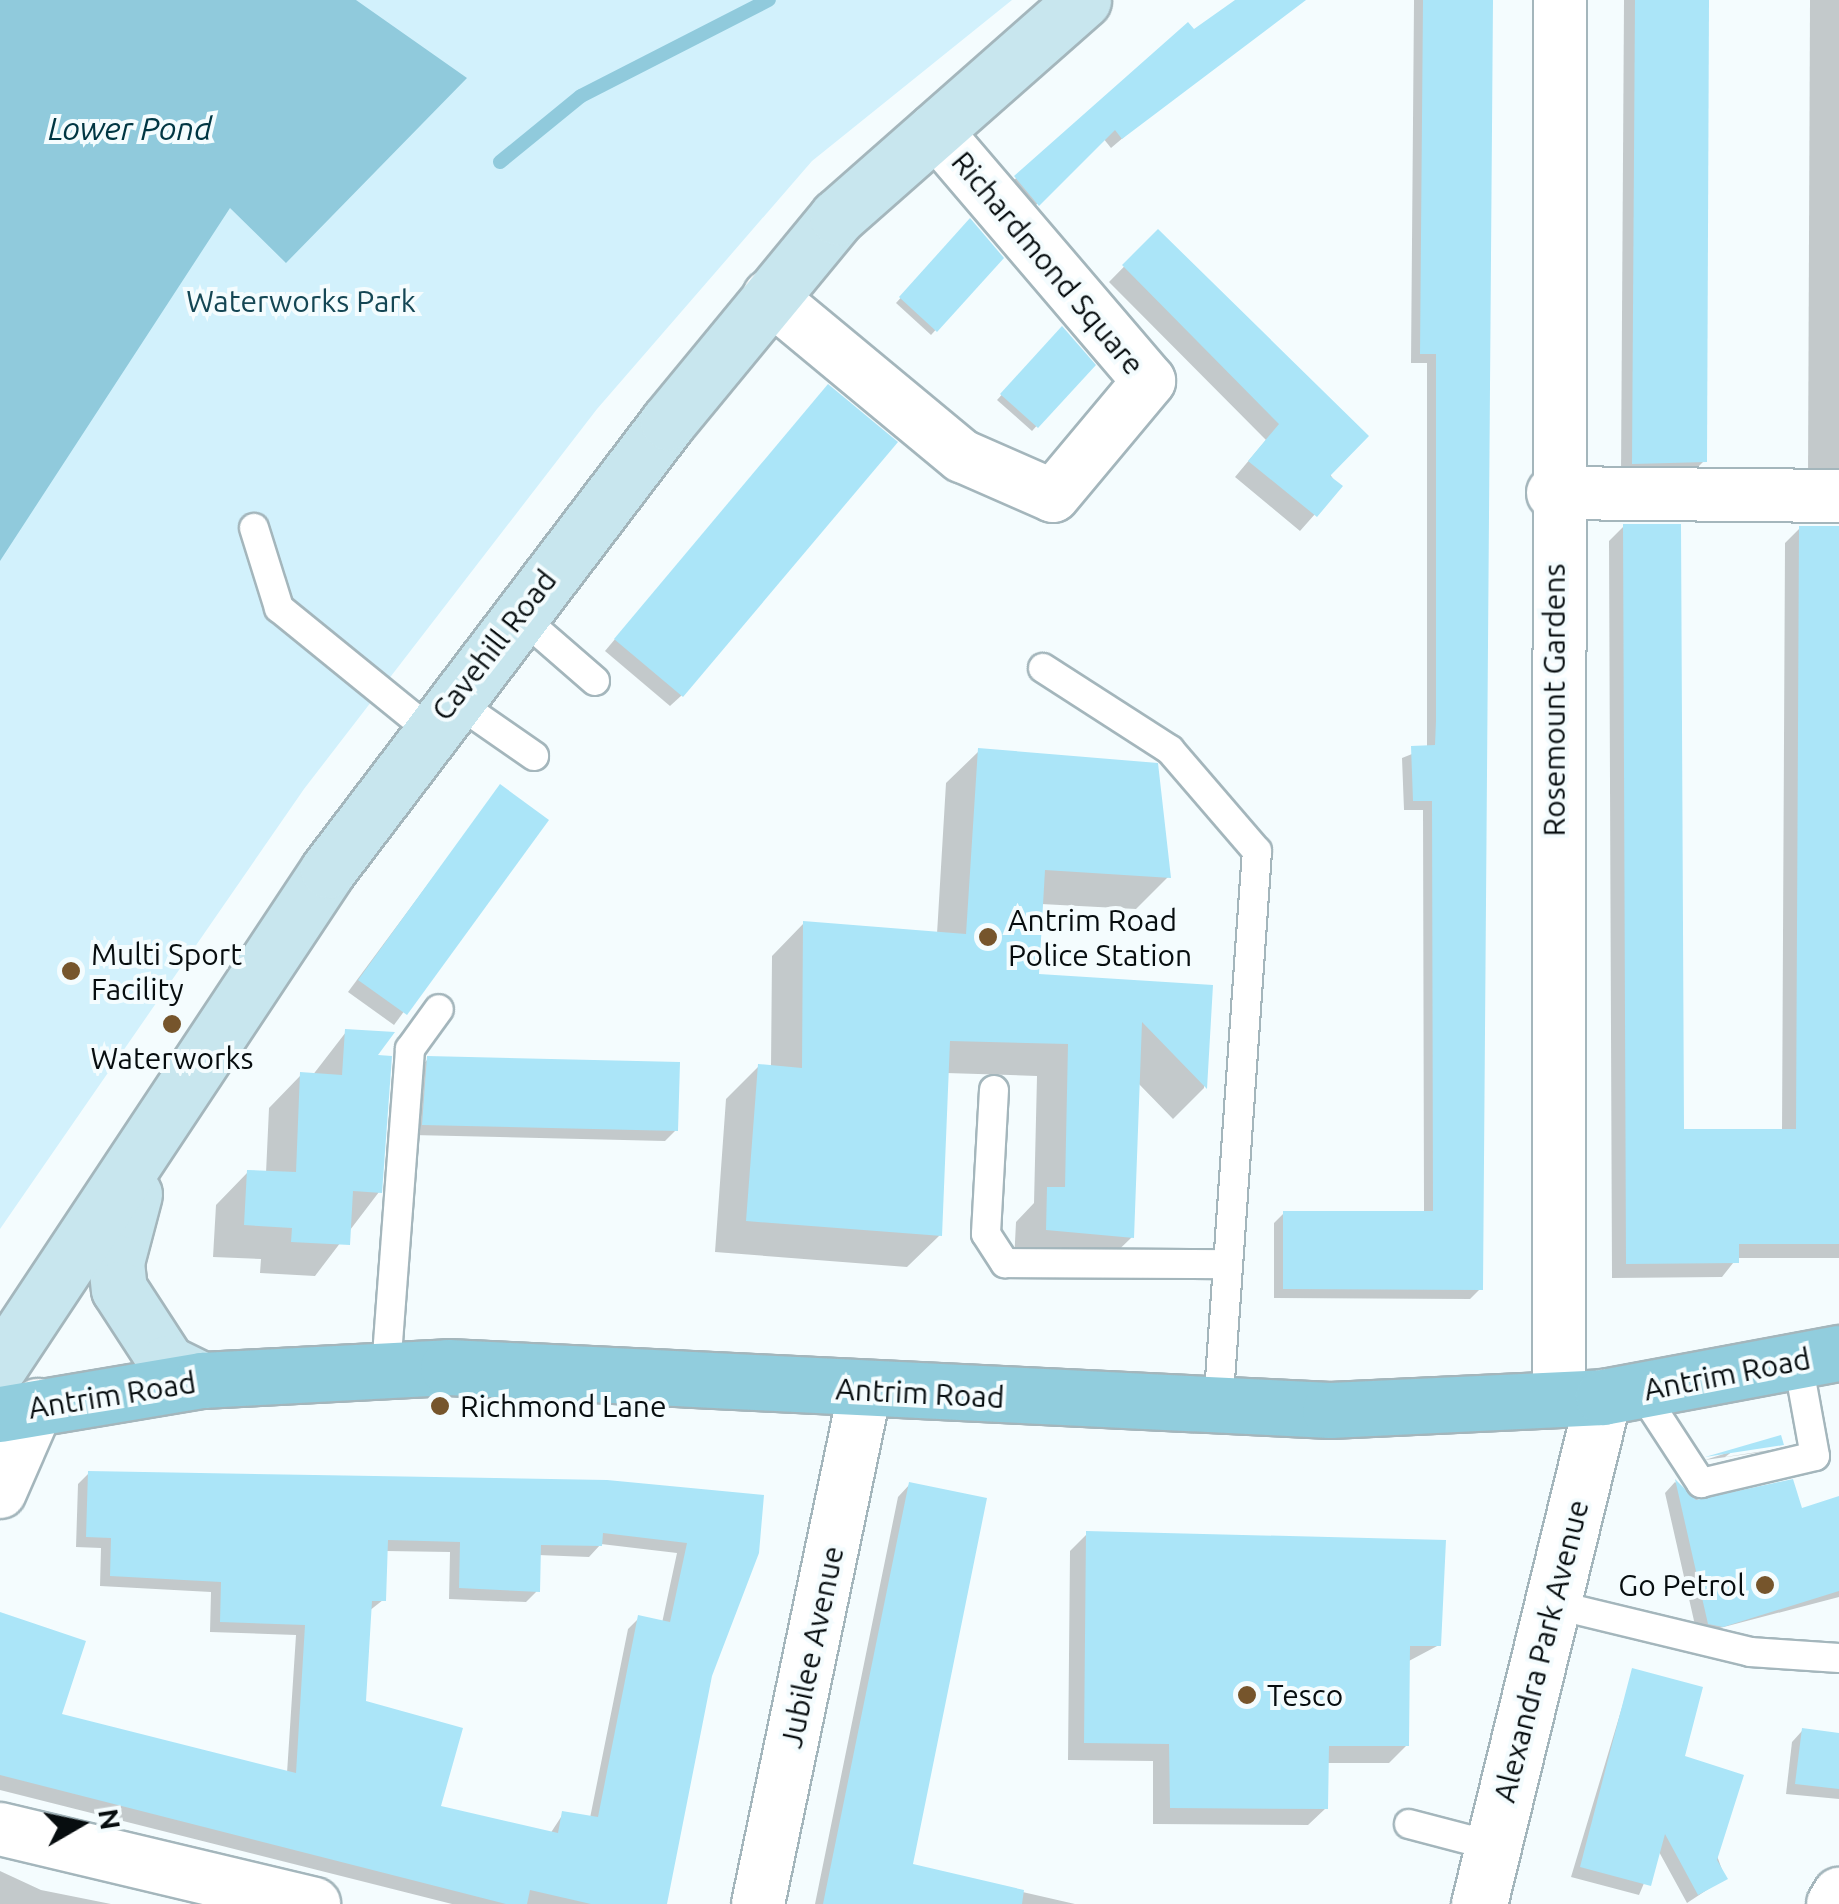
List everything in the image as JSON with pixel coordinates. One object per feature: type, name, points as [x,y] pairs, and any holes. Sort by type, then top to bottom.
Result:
[{"type":"main road","name":"Cavehill Road","points":[[0,1364],[440,714],[768,296],[836,217],[1083,0]]},
{"type":"main road","points":[[147,1148],[116,1262],[119,1290],[167,1363],[202,1380]]},
{"type":"main road","name":"Antrim Road","points":[[19,1410],[202,1380],[386,1369],[1218,1409],[1601,1396],[1819,1357]]},
{"type":"street","name":"Rosemount Gardens","points":[[1560,0],[1552,493],[1601,1396]]},
{"type":"street","name":"Richardmond Square","points":[[768,296],[962,456],[1054,496],[1148,380],[935,130]]},
{"type":"street","points":[[1552,493],[1839,496]]},
{"type":"street","name":"Jubilee Avenue","points":[[758,1904],[865,1390]]},
{"type":"street","name":"Alexandra Park Avenue","points":[[1479,1904],[1601,1396]]},
{"type":"street","points":[[0,1492],[19,1410]]},
{"type":"street","points":[[0,1829],[314,1904]]},
{"type":"street","points":[[1833,1904],[1839,1894]]},
{"type":"lane","points":[[254,528],[280,608],[440,714],[534,756]]},
{"type":"lane","points":[[518,614],[595,681]]},
{"type":"lane","points":[[1043,668],[1170,750],[1257,851],[1218,1409]]},
{"type":"lane","points":[[386,1369],[410,1050],[439,1009]]},
{"type":"lane","points":[[994,1090],[986,1234],[1005,1262],[1227,1264]]},
{"type":"lane","points":[[1601,1396],[1701,1483],[1815,1456],[1819,1357]]},
{"type":"lane","points":[[1552,1604],[1750,1652],[1839,1658]]},
{"type":"lane","points":[[1410,1824],[1493,1846]]},
{"type":"green space","name":"Waterworks Park","points":[[0,0],[1012,0],[812,161],[597,409],[304,789],[0,1229]]},
{"type":"water","name":"Lower Pond","points":[[0,0],[356,0],[467,78],[286,263],[230,208],[0,561]]},
{"type":"building","points":[[1235,0],[1306,0],[1122,139],[1115,130],[1039,206],[1014,176],[1188,22],[1194,29]]},
{"type":"building","points":[[1423,0],[1493,0],[1483,1290],[1283,1289],[1283,1211],[1433,1211],[1432,801],[1413,801],[1411,746],[1435,745],[1436,721],[1436,354],[1420,354]]},
{"type":"building","points":[[1635,0],[1709,0],[1707,462],[1632,464]]},
{"type":"building","points":[[970,218],[1004,258],[937,332],[899,297]]},
{"type":"building","points":[[1158,229],[1369,436],[1330,476],[1343,486],[1317,517],[1248,461],[1279,424],[1122,265]]},
{"type":"building","points":[[1062,326],[1096,365],[1038,428],[1000,394]]},
{"type":"building","points":[[828,384],[898,442],[683,697],[614,639]]},
{"type":"building","points":[[1623,524],[1681,524],[1684,1129],[1796,1129],[1799,526],[1839,526],[1839,1244],[1739,1244],[1739,1263],[1626,1264]]},
{"type":"building","points":[[978,748],[1158,763],[1171,878],[1045,870],[1039,974],[1213,985],[1207,1089],[1142,1022],[1134,1238],[1046,1230],[1047,1187],[1065,1187],[1068,1044],[950,1041],[942,1236],[746,1221],[758,1064],[802,1068],[803,921],[966,934]]},
{"type":"building","points":[[500,784],[549,820],[407,1015],[358,980]]},
{"type":"building","points":[[345,1029],[395,1032],[378,1055],[392,1056],[382,1193],[353,1191],[350,1245],[291,1242],[292,1228],[244,1225],[247,1170],[296,1172],[300,1072],[342,1075]]},
{"type":"building","points":[[427,1056],[680,1062],[678,1131],[422,1125]]},
{"type":"building","points":[[1781,1435],[1784,1445],[1705,1457]]},
{"type":"building","points":[[88,1471],[607,1480],[764,1495],[759,1553],[712,1676],[667,1904],[591,1904],[530,1890],[527,1904],[506,1904],[0,1775],[0,1612],[86,1641],[62,1714],[296,1773],[305,1625],[220,1622],[221,1582],[110,1576],[111,1538],[86,1537]],"holes":[[[603,1533],[687,1543],[670,1622],[638,1615],[598,1817],[562,1811],[558,1833],[441,1806],[463,1728],[366,1701],[372,1601],[386,1601],[388,1540],[460,1542],[459,1588],[540,1592],[541,1545],[602,1546]]]},
{"type":"building","points":[[1675,1479],[1696,1500],[1793,1479],[1802,1508],[1839,1496],[1839,1591],[1723,1627],[1708,1624]]},
{"type":"building","points":[[909,1482],[987,1498],[913,1864],[1024,1890],[1022,1904],[823,1904]]},
{"type":"building","name":"Tesco","points":[[1086,1531],[1446,1540],[1441,1646],[1410,1646],[1409,1746],[1329,1746],[1328,1809],[1170,1808],[1169,1744],[1084,1743]]},
{"type":"building","points":[[1632,1668],[1703,1687],[1685,1756],[1744,1775],[1717,1860],[1728,1879],[1698,1895],[1665,1834],[1651,1886],[1580,1867]]},
{"type":"building","points":[[1802,1728],[1839,1733],[1839,1789],[1795,1784]]},
{"type":"waterway","points":[[500,162],[581,96],[769,0]]},
{"type":"place","name":"Antrim Road Police Station","points":[[988,937]]},
{"type":"place","name":"Multi Sport Facility","points":[[71,971]]},
{"type":"place","name":"Waterworks","points":[[172,1024]]},
{"type":"place","name":"Richmond Lane","points":[[440,1406]]},
{"type":"place","name":"Go Petrol","points":[[1765,1585]]},
{"type":"place","name":"Tesco","points":[[1247,1695]]}]
